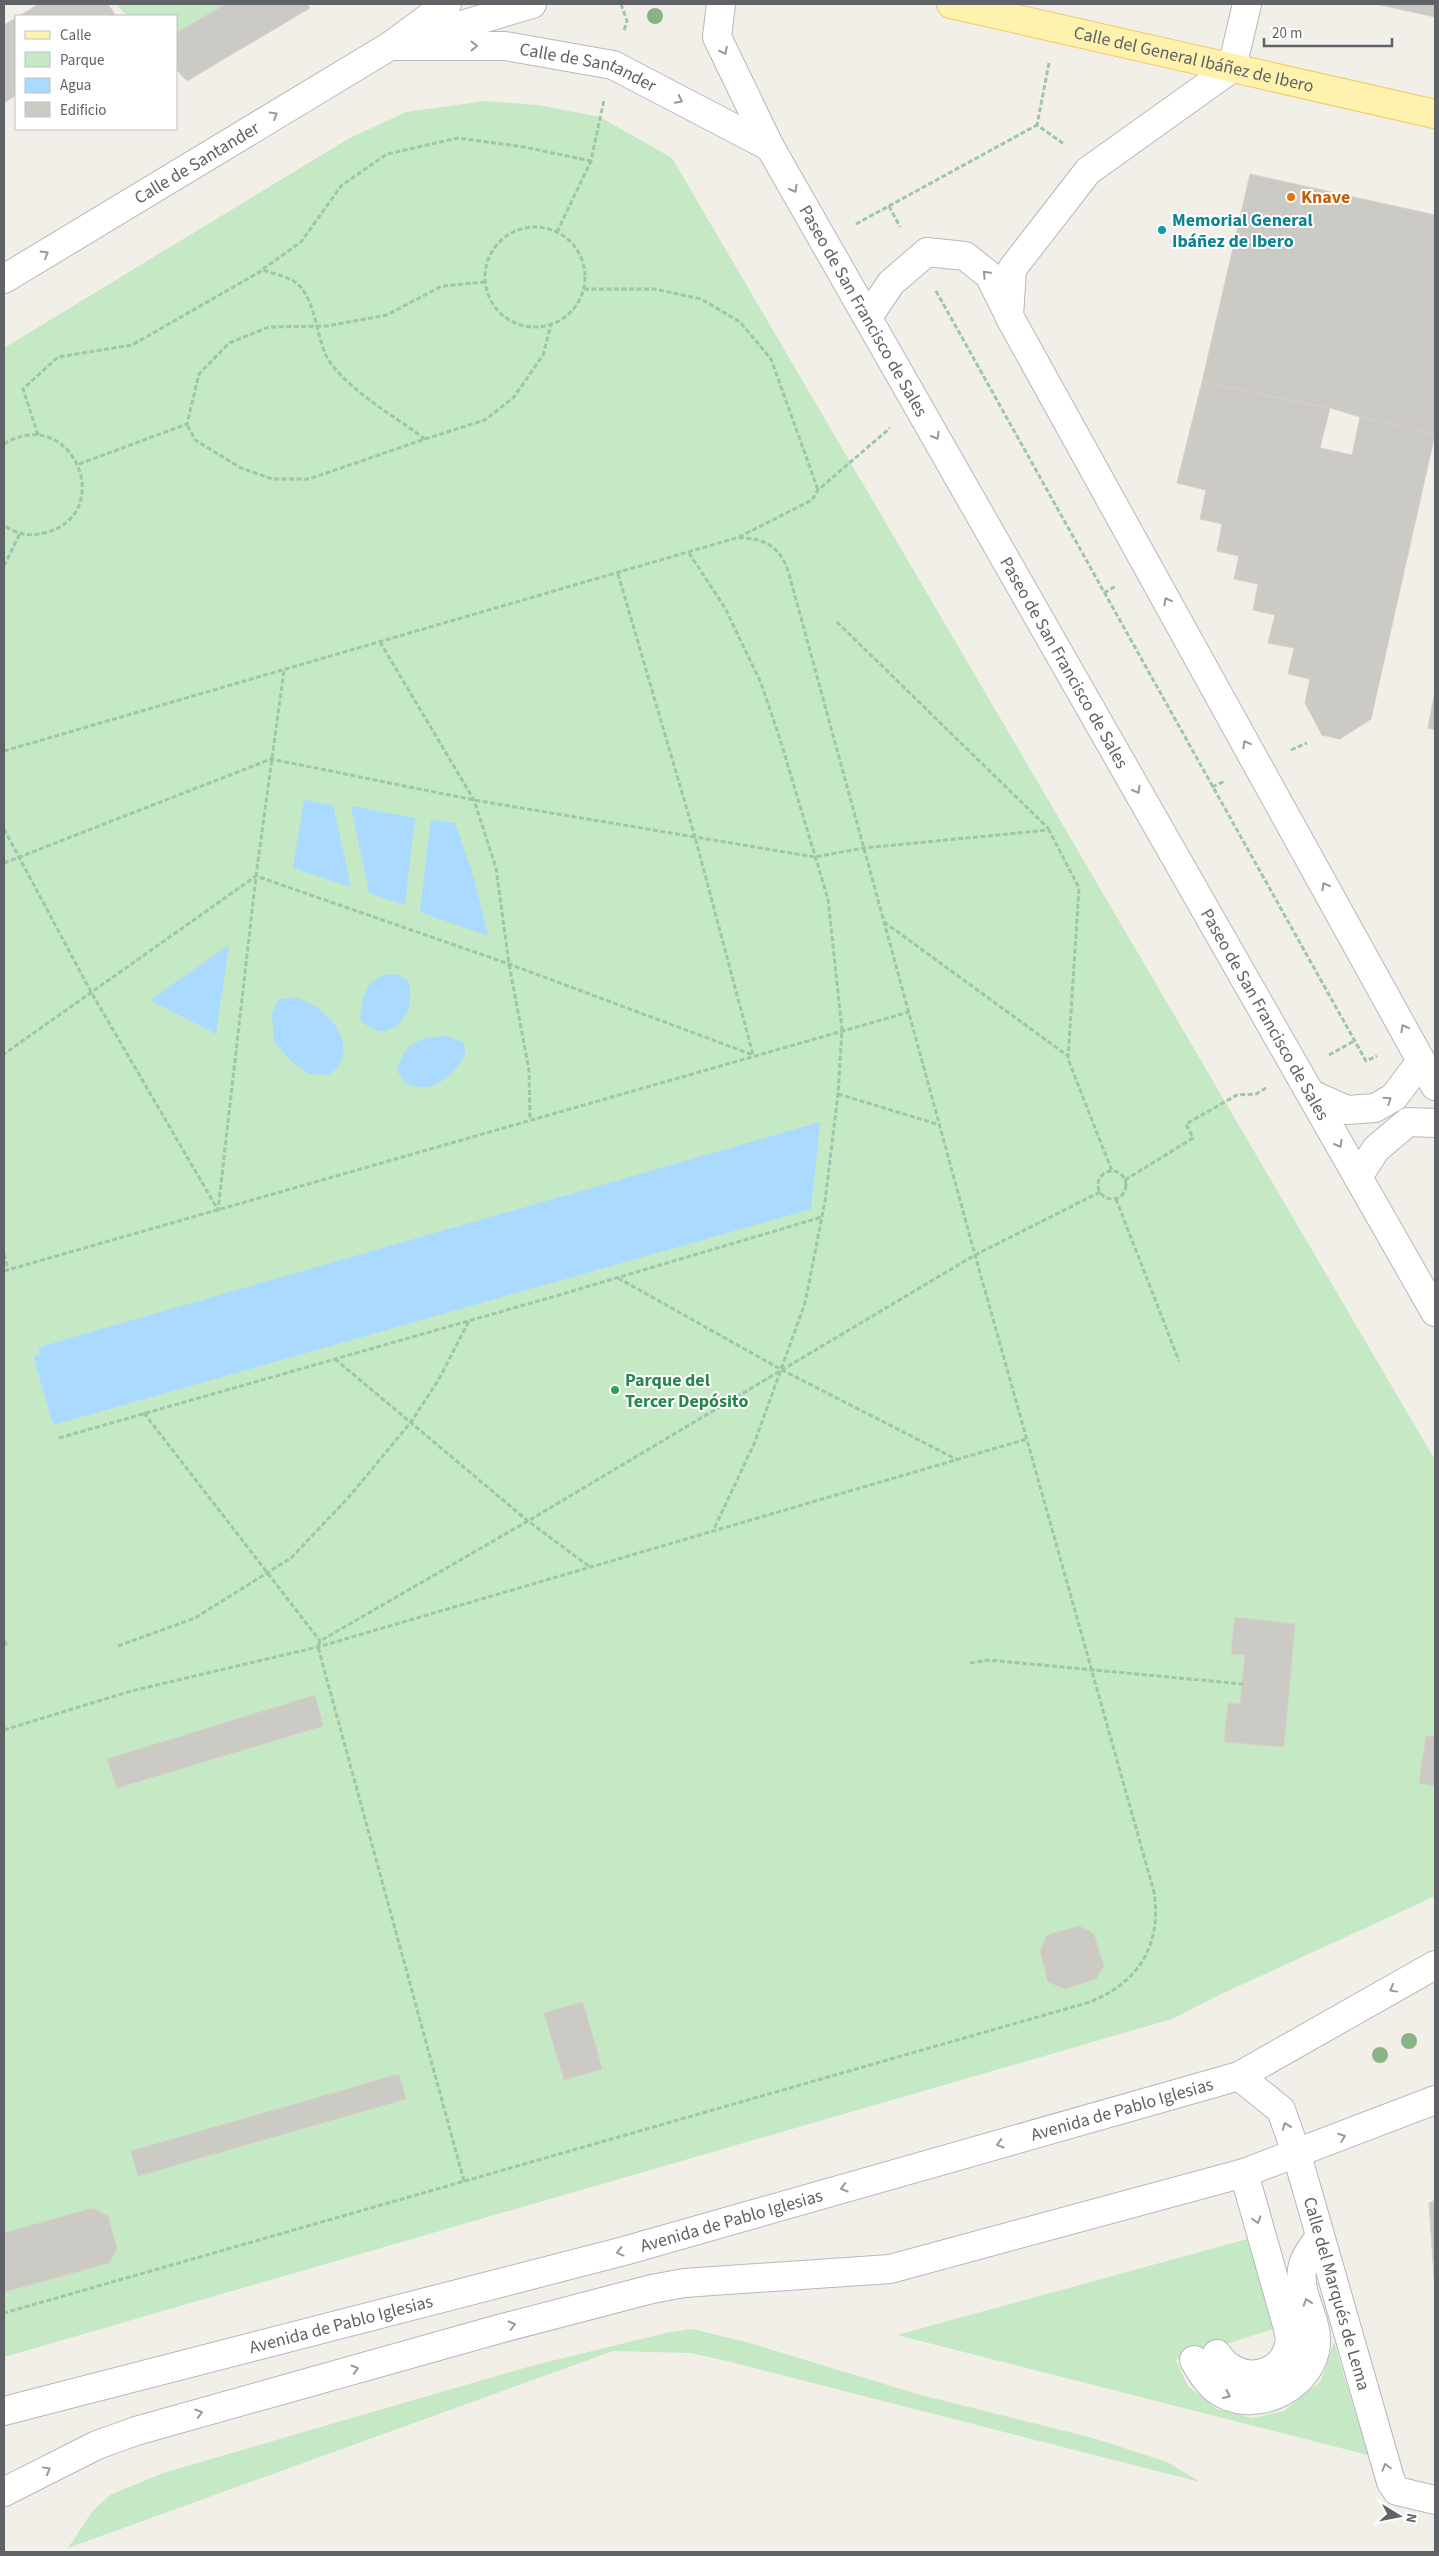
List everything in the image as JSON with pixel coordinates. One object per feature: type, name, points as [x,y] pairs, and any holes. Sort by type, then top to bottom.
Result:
[{"type":"main road","name":"Calle del General Ibáñez de Ibero","points":[[951,4],[1435,114]]},
{"type":"street","name":"Calle de Santander","points":[[4,279],[390,46],[447,4]]},
{"type":"street","name":"Calle de Santander","points":[[390,46],[532,4]]},
{"type":"street","name":"Paseo de San Francisco de Sales","points":[[721,4],[717,37],[770,147],[1435,1312]]},
{"type":"street","points":[[1009,316],[1012,269],[1088,170],[1232,68],[1246,4]]},
{"type":"street","name":"Calle de Santander","points":[[390,46],[505,46],[613,65],[770,147]]},
{"type":"street","points":[[868,317],[891,283],[927,252],[965,256],[989,275],[1009,316],[1435,1086]]},
{"type":"street","points":[[1310,1094],[1346,1110],[1375,1108],[1394,1097],[1415,1050]]},
{"type":"street","points":[[1358,1177],[1376,1149],[1408,1122],[1435,1123]]},
{"type":"street","name":"Avenida de Pablo Iglesias","points":[[4,2411],[624,2251],[1239,2076],[1435,1965]]},
{"type":"street","name":"Calle del Marqués de Lema","points":[[1239,2076],[1281,2110],[1297,2155],[1391,2482],[1397,2491],[1435,2500]]},
{"type":"street","points":[[4,2492],[97,2445],[136,2431],[499,2328],[684,2283],[842,2274],[890,2269],[1244,2173],[1297,2155],[1435,2100]]},
{"type":"street","points":[[1244,2173],[1287,2325],[1290,2343],[1279,2364],[1259,2375],[1238,2372],[1206,2357],[1202,2375],[1217,2390],[1232,2398],[1252,2401],[1286,2391],[1298,2382],[1315,2352],[1316,2338],[1314,2323],[1301,2286],[1301,2274],[1304,2261],[1320,2236]]},
{"type":"path","points":[[557,232],[592,161],[613,65],[627,21],[621,4]]},
{"type":"path","points":[[1037,125],[1055,28]]},
{"type":"path","points":[[1037,125],[1094,167]]},
{"type":"path","points":[[824,241],[1037,125]]},
{"type":"path","points":[[38,435],[23,389],[58,358],[132,345],[263,270],[301,242],[342,186],[387,154],[458,138],[524,147],[592,161]]},
{"type":"path","points":[[889,206],[1366,1061],[1415,1050]]},
{"type":"path","points":[[528,228],[543,228],[557,232],[571,242],[580,256],[585,273],[584,290],[577,305],[566,317],[551,325],[536,328],[521,326],[507,320],[496,310],[488,297],[485,282],[485,267],[491,252],[501,240],[513,232],[528,228]]},
{"type":"path","points":[[263,270],[293,281],[312,305],[317,326],[331,364],[360,392],[425,439]]},
{"type":"path","points":[[485,282],[442,286],[387,315],[317,326],[269,327],[228,342],[199,374],[187,424],[196,440],[241,468],[272,479],[309,478],[486,420],[514,397],[543,355],[551,325]]},
{"type":"path","points":[[584,290],[654,289],[701,299],[740,322],[770,359],[818,490]]},
{"type":"path","points":[[4,751],[618,574],[736,538],[812,500],[818,490],[882,433],[919,407]]},
{"type":"path","points":[[79,464],[187,424]]},
{"type":"path","points":[[4,444],[20,436],[38,435],[55,440],[69,450],[79,464],[83,480],[82,496],[76,511],[65,523],[52,531],[36,535],[20,533],[4,525]]},
{"type":"path","points":[[4,566],[20,533]]},
{"type":"path","points":[[4,2313],[1090,2002],[1118,1988],[1136,1970],[1150,1946],[1157,1910],[1154,1892],[975,1255],[787,564],[777,550],[768,543],[748,538],[736,538]]},
{"type":"path","points":[[689,553],[725,608],[761,683],[802,808],[828,899],[842,1030],[838,1094],[822,1217],[805,1302],[754,1444],[712,1532]]},
{"type":"path","points":[[618,574],[695,837],[753,1055]]},
{"type":"path","points":[[838,622],[1049,830],[1078,888],[1069,1056],[1112,1171]]},
{"type":"path","points":[[380,642],[474,800],[496,868],[509,964],[530,1070],[530,1119]]},
{"type":"path","points":[[218,1210],[256,876],[284,670]]},
{"type":"path","points":[[4,863],[271,759],[474,800],[816,857],[864,848],[1049,830]]},
{"type":"path","points":[[4,829],[91,992],[218,1210]]},
{"type":"path","points":[[256,876],[509,964],[753,1055]]},
{"type":"path","points":[[4,1054],[256,876]]},
{"type":"path","points":[[884,922],[1069,1056]]},
{"type":"path","points":[[4,1254],[6,1271],[753,1055],[909,1012]]},
{"type":"path","points":[[838,1094],[940,1125]]},
{"type":"path","points":[[1125,1180],[1193,1138],[1186,1124],[1220,1105]]},
{"type":"path","points":[[1112,1171],[1119,1173],[1125,1180],[1125,1190],[1116,1199],[1106,1198],[1100,1192],[1100,1178],[1103,1174],[1112,1171]]},
{"type":"path","points":[[464,2181],[318,1647],[320,1641],[528,1521],[975,1255],[1100,1192]]},
{"type":"path","points":[[1116,1199],[1179,1361]]},
{"type":"path","points":[[59,1438],[617,1278],[822,1217]]},
{"type":"path","points":[[617,1278],[782,1370],[957,1460]]},
{"type":"path","points":[[118,1646],[194,1618],[290,1558],[348,1498],[411,1422],[439,1379],[470,1320]]},
{"type":"path","points":[[334,1359],[528,1521],[590,1567]]},
{"type":"path","points":[[144,1413],[320,1641]]},
{"type":"path","points":[[4,1730],[132,1691],[318,1647],[1026,1439]]},
{"type":"path","points":[[4,1641],[7,1646]]},
{"type":"path","points":[[970,1663],[988,1660],[1090,1668],[1243,1684]]},
{"type":"green space","points":[[116,4],[226,4],[178,32],[178,15],[126,15]]},
{"type":"green space","points":[[485,101],[538,105],[600,117],[672,158],[1435,1460],[1435,1896],[1219,1995],[1172,2019],[4,2357],[4,348],[348,139],[406,112]],"holes":[[[819,1123],[53,1425],[33,1356],[40,1354],[40,1347]]]},
{"type":"green space","points":[[1251,2238],[1277,2328],[1176,2360],[1188,2386],[1217,2409],[1252,2418],[1284,2411],[1321,2381],[1334,2342],[1368,2455],[897,2335]]},
{"type":"green space","points":[[692,2329],[746,2342],[917,2394],[1093,2438],[1167,2462],[1200,2482],[727,2361],[690,2353],[613,2351],[68,2548],[92,2512],[110,2495],[163,2473],[531,2366],[670,2332]]},
{"type":"water","points":[[304,800],[333,805],[351,887],[293,868]]},
{"type":"water","points":[[351,806],[415,818],[405,905],[369,893]]},
{"type":"water","points":[[431,820],[455,823],[474,878],[488,936],[420,912]]},
{"type":"water","points":[[229,945],[216,1034],[150,1000]]},
{"type":"water","points":[[396,974],[408,980],[409,1005],[405,1016],[390,1030],[380,1031],[370,1028],[360,1019],[365,993],[372,982],[378,978]]},
{"type":"water","points":[[294,997],[314,1006],[332,1021],[339,1031],[343,1042],[343,1053],[340,1064],[329,1075],[309,1074],[291,1061],[274,1042],[272,1014],[278,1000]]},
{"type":"water","points":[[446,1036],[464,1043],[465,1055],[458,1066],[444,1080],[432,1086],[421,1087],[406,1084],[397,1071],[400,1061],[408,1048],[420,1040]]},
{"type":"water","points":[[820,1122],[811,1209],[53,1425],[33,1356],[40,1354],[39,1347]]},
{"type":"building","points":[[39,4],[108,4],[115,15],[21,15]]},
{"type":"building","points":[[226,4],[307,4],[310,8],[187,81],[178,71],[178,32]]},
{"type":"building","points":[[1376,4],[1435,4],[1435,17]]},
{"type":"building","points":[[15,19],[15,96],[4,103],[4,25]]},
{"type":"building","points":[[1250,174],[1435,215],[1435,434],[1360,417],[1330,408],[1202,382]]},
{"type":"building","points":[[1202,382],[1330,408],[1320,448],[1352,455],[1360,417],[1435,434],[1371,719],[1340,739],[1322,735],[1305,703],[1310,679],[1288,674],[1294,648],[1268,643],[1275,615],[1253,610],[1258,584],[1234,579],[1239,556],[1217,551],[1222,524],[1200,519],[1206,490],[1177,483]]},
{"type":"building","points":[[1435,690],[1435,730],[1428,728]]},
{"type":"building","points":[[1235,1617],[1295,1624],[1284,1747],[1224,1742],[1228,1703],[1240,1704],[1245,1655],[1231,1654]]},
{"type":"building","points":[[315,1695],[323,1726],[117,1788],[107,1759]]},
{"type":"building","points":[[1426,1736],[1435,1737],[1435,1786],[1419,1783]]},
{"type":"building","points":[[1079,1926],[1094,1934],[1104,1966],[1096,1979],[1065,1989],[1048,1982],[1040,1951],[1047,1935]]},
{"type":"building","points":[[583,2002],[602,2069],[564,2080],[544,2013]]},
{"type":"building","points":[[399,2074],[406,2099],[138,2176],[131,2151]]},
{"type":"building","points":[[1435,2200],[1435,2292],[1429,2203]]},
{"type":"building","points":[[93,2208],[108,2216],[117,2249],[109,2263],[4,2292],[4,2233]]},
{"type":"place","name":"Knave","points":[[1291,197]]},
{"type":"place","name":"Memorial General Ibáñez de Ibero","points":[[1162,230]]},
{"type":"place","name":"Parque del Tercer Depósito","points":[[615,1390]]}]
